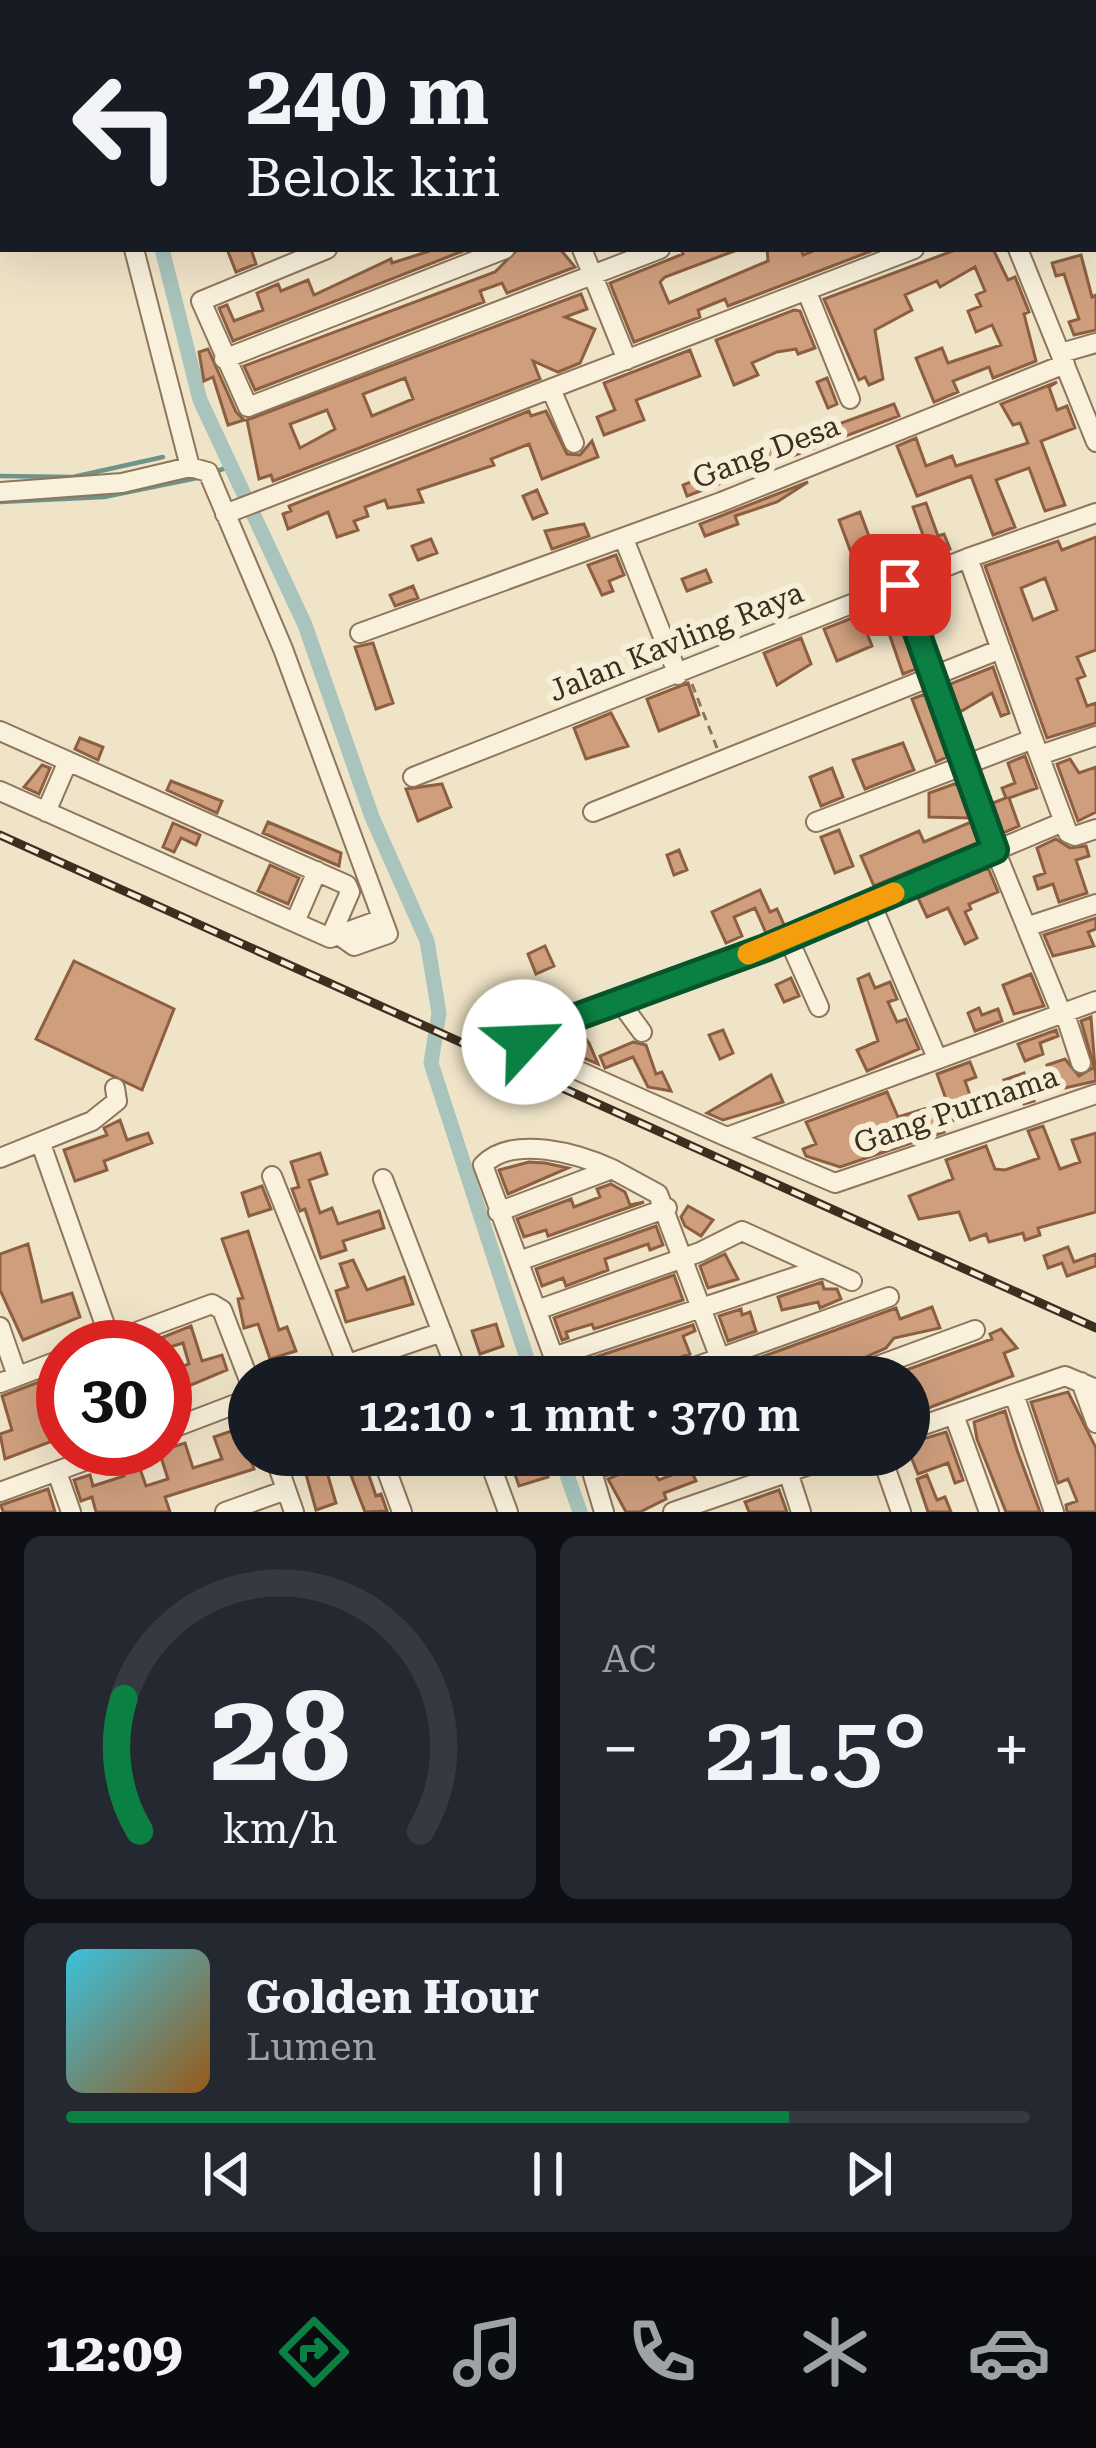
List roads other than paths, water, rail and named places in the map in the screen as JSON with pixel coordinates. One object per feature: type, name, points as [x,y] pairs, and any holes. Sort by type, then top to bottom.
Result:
[{"type":"street","points":[[135,252],[190,467]]},
{"type":"street","points":[[319,252],[202,297],[201,305],[230,355],[243,401],[252,407],[651,252]]},
{"type":"street","points":[[230,355],[497,252]]},
{"type":"street","points":[[583,252],[627,360]]},
{"type":"street","points":[[242,507],[907,252]]},
{"type":"street","points":[[1019,252],[1063,359],[1087,391],[1096,442]]},
{"type":"street","points":[[807,292],[850,399]]},
{"type":"street","name":"Gang Desa","points":[[360,633],[624,538],[1096,343]]},
{"type":"street","points":[[551,389],[574,442]]},
{"type":"street","points":[[0,492],[122,483],[190,467],[208,472],[242,507],[291,670],[385,926],[335,937],[0,791]]},
{"type":"street","name":"Jalan Kavling Raya","points":[[413,777],[968,558],[1096,513]]},
{"type":"street","points":[[624,538],[682,673]]},
{"type":"street","points":[[968,558],[1063,822],[1072,836],[1096,829]]},
{"type":"street","points":[[900,585],[995,850],[1081,1063]]},
{"type":"street","points":[[592,812],[1001,650]]},
{"type":"street","points":[[0,730],[351,888],[335,937]]},
{"type":"street","points":[[816,822],[964,762],[1096,736]]},
{"type":"street","points":[[46,812],[68,761]]},
{"type":"street","points":[[1063,822],[788,938],[527,1035],[524,1042],[532,1050],[727,1137],[1096,1001]]},
{"type":"street","points":[[295,922],[317,871]]},
{"type":"street","points":[[871,903],[937,1058]]},
{"type":"street","points":[[1029,926],[1096,904]]},
{"type":"street","points":[[788,938],[819,1007]]},
{"type":"street","points":[[620,1002],[642,1032]]},
{"type":"street","points":[[0,1158],[92,1121],[114,1105],[115,1088]]},
{"type":"street","name":"Gang Purnama","points":[[727,1137],[836,1183],[1096,1094]]},
{"type":"street","points":[[41,1144],[96,1320]]},
{"type":"street","points":[[554,1356],[483,1165],[500,1154],[532,1150],[582,1156],[658,1194],[719,1356]]},
{"type":"street","points":[[498,1212],[612,1169]]},
{"type":"street","points":[[272,1176],[343,1356]]},
{"type":"street","points":[[383,1179],[451,1356]]},
{"type":"street","points":[[519,1261],[667,1208]]},
{"type":"street","points":[[537,1310],[742,1231],[852,1281]]},
{"type":"street","points":[[557,1356],[822,1268]]},
{"type":"street","points":[[752,1356],[889,1297]]},
{"type":"street","points":[[176,1320],[218,1306],[239,1356]]},
{"type":"street","points":[[0,1327],[8,1379]]},
{"type":"street","points":[[915,1356],[975,1330]]},
{"type":"street","points":[[384,1356],[442,1333]]},
{"type":"street","points":[[930,1423],[1065,1376],[1088,1386],[1096,1423]]},
{"type":"street","points":[[1015,1397],[1054,1512]]},
{"type":"street","points":[[192,1421],[228,1407]]},
{"type":"street","points":[[954,1415],[989,1512]]},
{"type":"street","points":[[0,1492],[46,1476]]},
{"type":"street","points":[[58,1476],[71,1512]]},
{"type":"street","points":[[281,1476],[294,1512]]},
{"type":"street","points":[[389,1476],[402,1512]]},
{"type":"street","points":[[495,1476],[508,1512]]},
{"type":"street","points":[[594,1476],[604,1512]]},
{"type":"street","points":[[673,1512],[724,1504],[780,1476]]},
{"type":"street","points":[[789,1476],[801,1512]]},
{"type":"street","points":[[888,1476],[901,1512]]},
{"type":"street","points":[[231,1511],[286,1490]]},
{"type":"waterway","points":[[163,252],[200,400],[305,625],[372,817],[427,941],[439,1013],[431,1063],[526,1356]]},
{"type":"waterway","points":[[0,476],[73,477],[163,457]]},
{"type":"waterway","points":[[217,471],[232,466]]},
{"type":"waterway","points":[[0,502],[104,497],[197,478]]},
{"type":"waterway","points":[[567,1476],[580,1512]]},
{"type":"railway","points":[[0,835],[1096,1328]]}]
